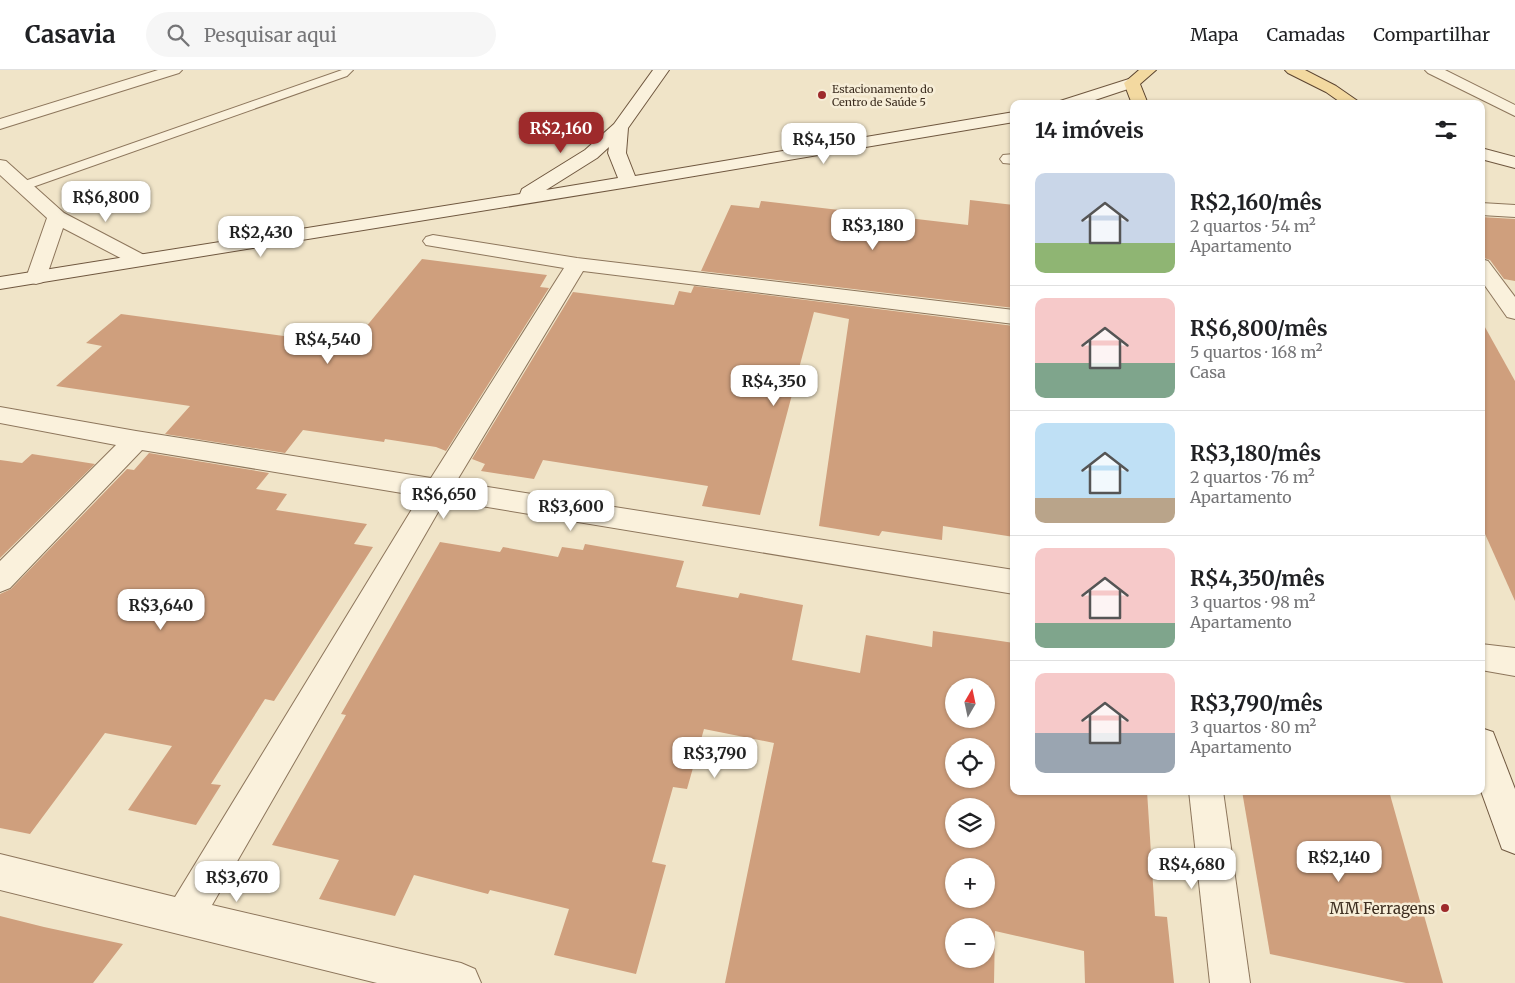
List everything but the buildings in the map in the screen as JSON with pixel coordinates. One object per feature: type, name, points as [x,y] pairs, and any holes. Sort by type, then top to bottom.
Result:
[{"type":"main road","points":[[1138,100],[1132,83],[1148,70]]},
{"type":"main road","points":[[1293,70],[1331,89],[1348,100]]},
{"type":"street","points":[[0,124],[170,70]]},
{"type":"street","points":[[517,200],[591,154],[620,128],[661,70]]},
{"type":"street","points":[[1433,70],[1512,108]]},
{"type":"street","points":[[1079,100],[1132,83]]},
{"type":"street","points":[[0,283],[629,182],[1010,117]]},
{"type":"street","points":[[620,128],[617,153],[629,182]]},
{"type":"street","points":[[1485,154],[1515,163]]},
{"type":"street","points":[[0,165],[57,217],[139,260]]},
{"type":"street","points":[[1485,209],[1515,211]]},
{"type":"street","points":[[36,278],[57,217]]},
{"type":"street","points":[[433,241],[577,264],[1010,317]]},
{"type":"street","points":[[184,918],[438,490],[577,264]]},
{"type":"street","points":[[1485,270],[1515,312]]},
{"type":"street","points":[[0,415],[136,440],[438,490],[1010,581]]},
{"type":"street","points":[[0,580],[136,440]]},
{"type":"street","points":[[1485,657],[1515,662]]},
{"type":"street","points":[[1485,754],[1515,836]]},
{"type":"street","points":[[1206,795],[1230,983]]},
{"type":"street","points":[[0,872],[184,918],[461,983]]},
{"type":"lane","points":[[24,186],[333,77],[348,70]]},
{"type":"place","name":"Estacionamento do Centro de Saúde 5","points":[[822,95]]},
{"type":"place","name":"MM Ferragens","points":[[1445,908]]}]
